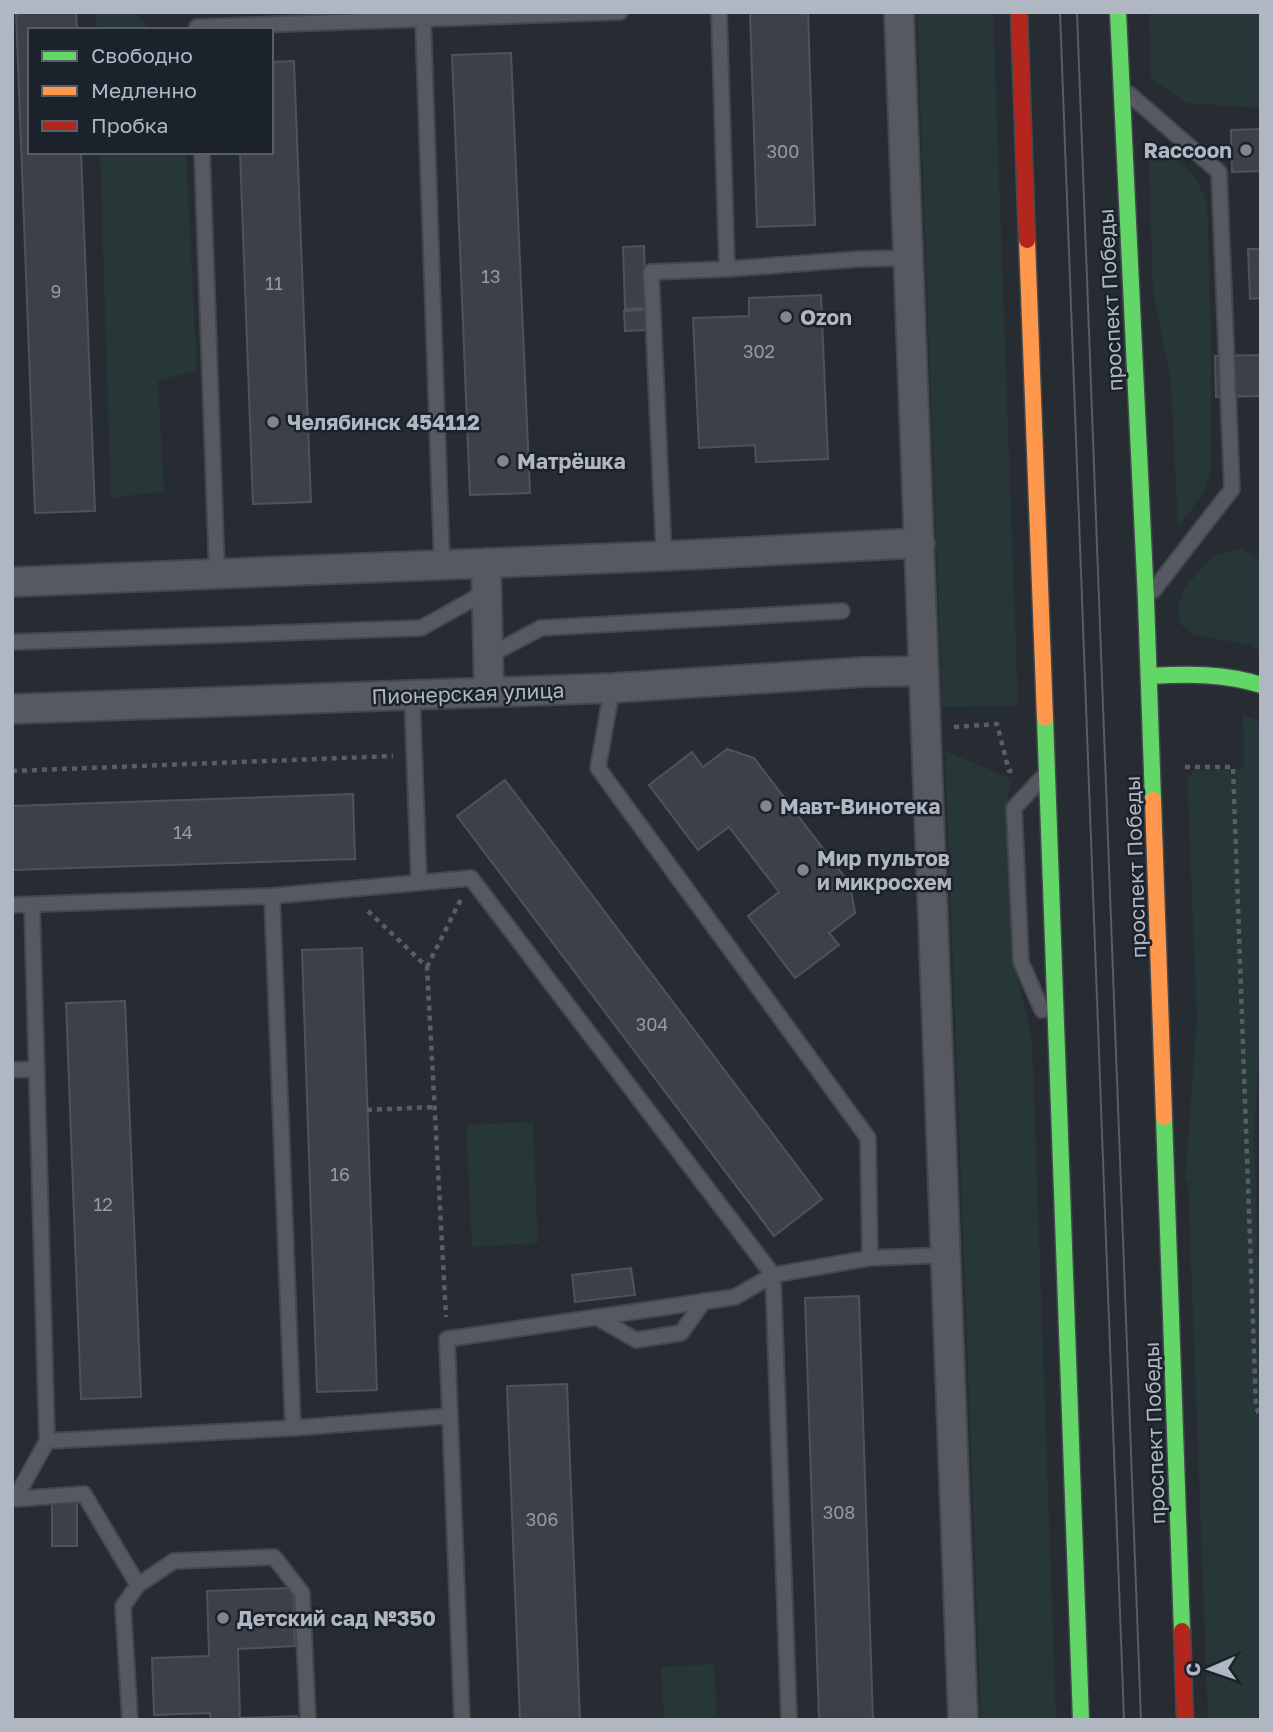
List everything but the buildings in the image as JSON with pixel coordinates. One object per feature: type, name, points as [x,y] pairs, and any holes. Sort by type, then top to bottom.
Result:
[{"type":"main road","points":[[1019,12],[1081,1720]]},
{"type":"main road","name":"проспект Победы","points":[[1118,12],[1153,768],[1185,1720]]},
{"type":"main road","points":[[1149,676],[1191,674],[1230,678],[1261,685]]},
{"type":"street","points":[[899,12],[963,1720]]},
{"type":"street","points":[[12,582],[920,543]]},
{"type":"street","points":[[486,563],[489,692]]},
{"type":"street","name":"Пионерская улица","points":[[12,709],[612,688],[863,672],[924,671]]},
{"type":"lane","points":[[197,23],[620,12]]},
{"type":"lane","points":[[719,12],[727,269]]},
{"type":"lane","points":[[423,19],[442,565]]},
{"type":"lane","points":[[1121,86],[1219,172],[1232,489],[1146,600]]},
{"type":"lane","points":[[202,154],[217,574]]},
{"type":"lane","points":[[664,556],[651,272],[908,258]]},
{"type":"lane","points":[[12,642],[421,628],[486,592]]},
{"type":"lane","points":[[488,656],[541,628],[842,611]]},
{"type":"lane","points":[[612,688],[597,768],[868,1138],[870,1258]]},
{"type":"lane","points":[[412,695],[419,883]]},
{"type":"lane","points":[[1046,772],[1014,808],[1021,962],[1056,1044]]},
{"type":"lane","points":[[12,905],[272,896],[471,878],[773,1275],[789,1720]]},
{"type":"lane","points":[[272,896],[293,1428]]},
{"type":"lane","points":[[14,1499],[47,1441],[33,905]]},
{"type":"lane","points":[[12,1070],[36,1069]]},
{"type":"lane","points":[[462,1720],[447,1339],[734,1297],[773,1275],[870,1258],[946,1255]]},
{"type":"lane","points":[[596,1317],[636,1340],[681,1332],[704,1301]]},
{"type":"lane","points":[[47,1441],[293,1428],[450,1416]]},
{"type":"lane","points":[[14,1499],[84,1494],[138,1585]]},
{"type":"lane","points":[[130,1720],[123,1606],[138,1585],[174,1561],[274,1557],[302,1592],[308,1720]]},
{"type":"path","points":[[927,728],[997,724]]},
{"type":"path","points":[[12,771],[414,755]]},
{"type":"path","points":[[1153,768],[1233,767],[1256,1407],[1261,1418]]},
{"type":"path","points":[[447,1339],[427,967],[471,878]]},
{"type":"path","points":[[346,890],[427,967]]},
{"type":"path","points":[[367,1110],[435,1107]]},
{"type":"shaded area","points":[[96,12],[135,12],[148,28],[97,28]]},
{"type":"shaded area","points":[[917,12],[993,12],[1018,706],[942,707]]},
{"type":"shaded area","points":[[1149,12],[1261,12],[1261,108],[1187,103],[1151,79]]},
{"type":"shaded area","points":[[1148,137],[1185,165],[1207,204],[1211,469],[1204,492],[1178,528],[1171,383],[1153,291]]},
{"type":"shaded area","points":[[100,154],[186,154],[197,370],[158,381],[164,491],[111,498]]},
{"type":"shaded area","points":[[1242,548],[1261,561],[1261,652],[1250,645],[1194,635],[1181,625],[1178,607],[1184,588],[1214,556]]},
{"type":"shaded area","points":[[1243,715],[1261,725],[1261,1027],[1254,1132],[1261,1347],[1261,1720],[1208,1720],[1188,1182],[1185,1181],[1197,1020],[1187,773],[1192,776],[1192,771],[1244,769]]},
{"type":"shaded area","points":[[945,751],[1012,779],[1007,798],[1015,968],[1032,1039],[1056,1720],[981,1720]]},
{"type":"shaded area","points":[[533,1122],[538,1243],[472,1247],[466,1125]]},
{"type":"shaded area","points":[[714,1664],[717,1720],[664,1720],[661,1667]]},
{"type":"tram line","points":[[1060,12],[1124,1720]]},
{"type":"tram line","points":[[1077,12],[1141,1720]]},
{"type":"traffic: fast","points":[[1118,12],[1153,800]]},
{"type":"traffic: fast","points":[[1149,676],[1219,676],[1261,685]]},
{"type":"traffic: fast","points":[[1045,718],[1081,1720]]},
{"type":"traffic: fast","points":[[1164,1117],[1182,1631]]},
{"type":"traffic: slow","points":[[1027,240],[1045,718]]},
{"type":"traffic: slow","points":[[1153,800],[1164,1117]]},
{"type":"traffic: jam","points":[[1019,12],[1027,240]]},
{"type":"traffic: jam","points":[[1182,1631],[1185,1720]]},
{"type":"place","name":"Raсcoon","points":[[1246,150]]},
{"type":"place","name":"Ozon","points":[[786,317]]},
{"type":"place","name":"Челябинск 454112","points":[[273,422]]},
{"type":"place","name":"Матрёшка","points":[[503,461]]},
{"type":"place","name":"Мавт-Винотека","points":[[766,806]]},
{"type":"place","name":"Мир пультов и микросхем","points":[[803,870]]},
{"type":"place","name":"Детский сад №350","points":[[223,1618]]}]
